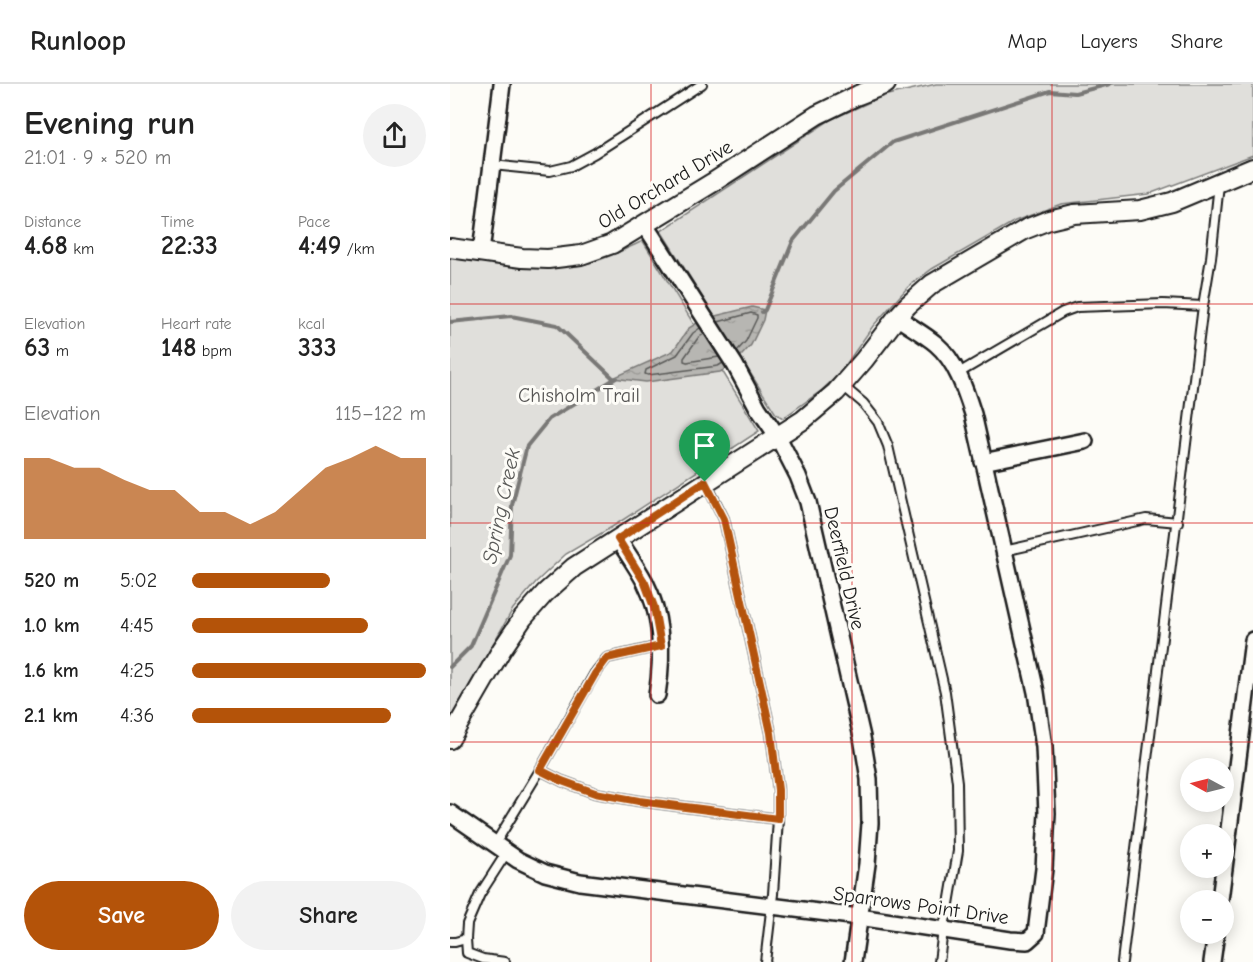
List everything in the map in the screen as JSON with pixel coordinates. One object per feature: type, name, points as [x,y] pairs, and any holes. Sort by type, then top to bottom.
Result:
[{"type":"street","points":[[481,252],[502,84]]},
{"type":"street","name":"Old Orchard Drive","points":[[450,248],[522,258],[548,259],[581,255],[612,244],[818,115],[886,84]]},
{"type":"street","points":[[450,739],[502,649],[523,618],[545,593],[574,567],[803,420],[843,386],[908,304],[932,284],[1026,229],[1049,219],[1074,214],[1140,210],[1172,202],[1253,168]]},
{"type":"street","name":"Deerfield Drive","points":[[645,225],[735,365],[798,476],[808,502],[862,736],[869,779],[870,823],[867,864],[854,962]]},
{"type":"street","name":"Sparrows Point Drive","points":[[450,813],[518,860],[545,873],[580,882],[859,917],[1010,940],[1027,940],[1036,933],[1047,824],[1044,747],[1036,692],[973,414],[965,390],[953,366],[936,345],[897,317]]},
{"type":"street","points":[[983,462],[1084,441]]},
{"type":"street","points":[[618,539],[645,583],[654,607],[661,646],[657,696]]},
{"type":"street","points":[[1221,890],[1253,640]]},
{"type":"street","points":[[1212,962],[1214,944]]},
{"type":"lane","points":[[492,165],[550,171],[571,165],[595,153],[702,84]]},
{"type":"lane","points":[[1122,962],[1219,182]]},
{"type":"lane","points":[[957,374],[1064,312],[1077,307],[1163,304],[1203,306]]},
{"type":"lane","points":[[843,386],[863,403],[878,422],[888,446],[945,692],[957,782],[958,851],[939,962]]},
{"type":"lane","points":[[705,482],[724,519],[771,733],[778,790],[778,819],[772,906],[765,962]]},
{"type":"lane","points":[[1004,551],[1146,519],[1178,522]]},
{"type":"lane","points":[[505,962],[483,959],[467,953],[466,939],[466,924],[501,848],[540,770],[595,674],[607,658],[661,646]]},
{"type":"lane","points":[[540,770],[595,793],[778,819]]},
{"type":"lane","points":[[453,942],[466,939]]},
{"type":"green space","points":[[936,84],[1253,84],[1253,155],[1149,194],[1061,204],[1015,221],[932,269],[908,287],[873,326],[840,373],[822,390],[783,418],[776,414],[661,231],[830,120],[883,96]]},
{"type":"green space","name":"Chisholm Trail","points":[[643,241],[759,431],[612,527],[566,554],[536,582],[513,609],[450,719],[450,258],[516,266],[565,267],[597,261]]},
{"type":"water","points":[[752,307],[765,310],[763,320],[751,345],[733,365],[720,372],[646,382],[613,378],[673,351],[689,328],[703,319]]},
{"type":"waterway","name":"Spring Creek","points":[[762,312],[765,310],[793,241],[834,191],[893,142],[1050,91],[1075,93],[1110,84]]},
{"type":"waterway","name":"Spring Creek","points":[[450,322],[511,316],[557,325],[613,378]]},
{"type":"waterway","name":"Spring Creek","points":[[450,667],[471,646],[510,555],[512,505],[527,446],[549,419],[616,378]]},
{"type":"route","points":[[705,482],[724,519],[771,733],[778,790],[778,819],[595,793],[540,770],[595,674],[607,658],[661,646],[654,607],[645,583],[618,539],[705,482]]}]
